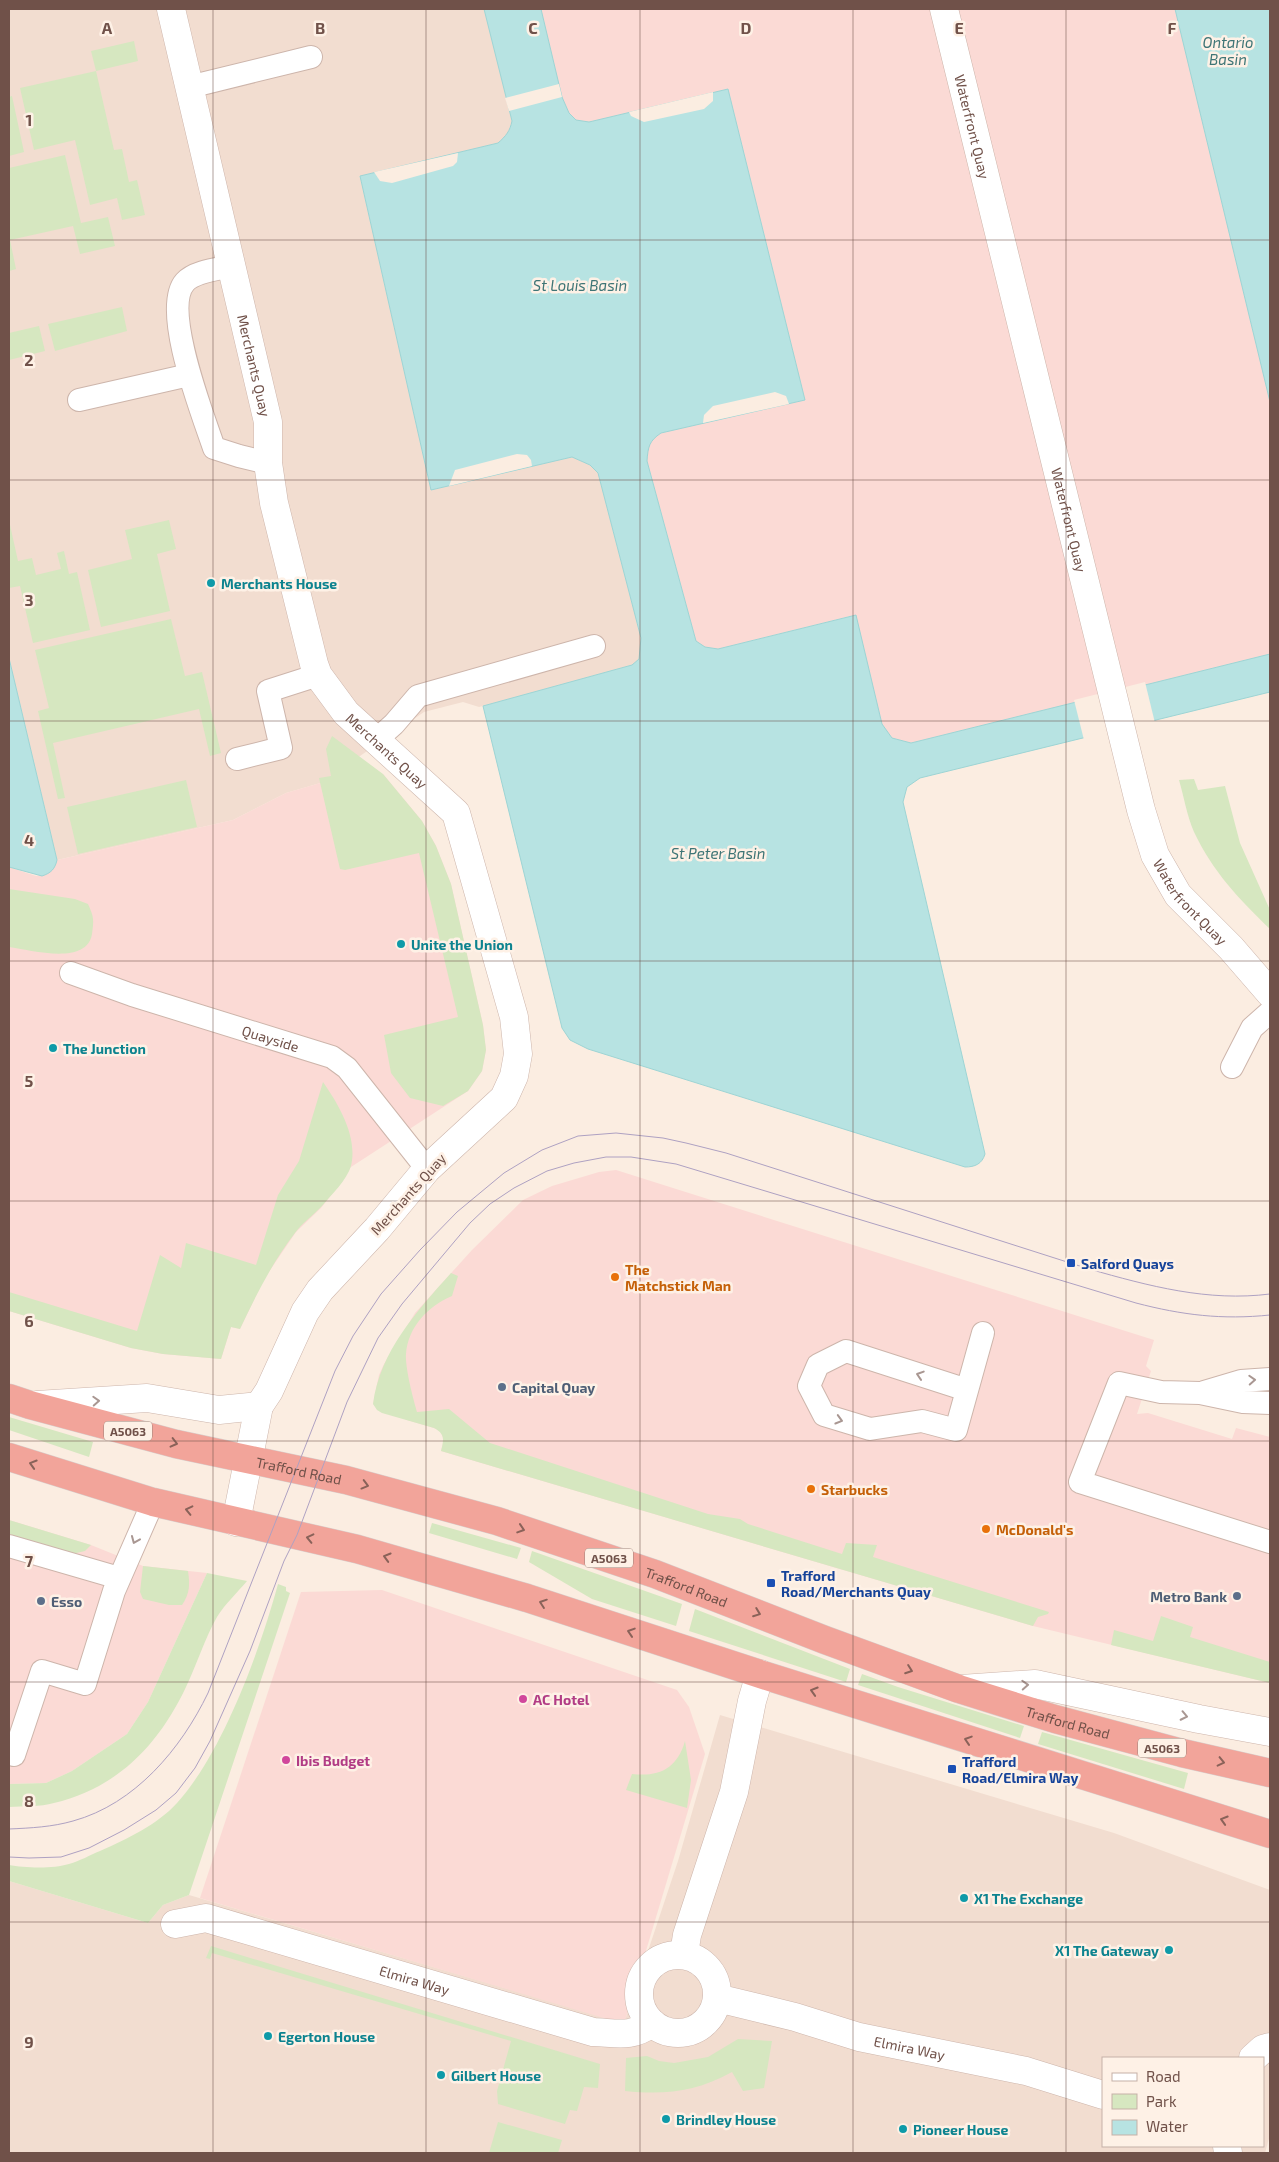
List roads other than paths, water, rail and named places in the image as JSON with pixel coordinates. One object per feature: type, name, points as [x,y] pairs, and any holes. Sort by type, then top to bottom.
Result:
[{"type":"highway","name":"Trafford Road","points":[[19,1401],[176,1444],[346,1480],[497,1521],[655,1574],[825,1640],[959,1689],[1055,1719],[1182,1753],[1270,1773]]},
{"type":"highway","points":[[9,1457],[152,1502],[357,1549],[527,1598],[760,1674],[1270,1834]]},
{"type":"street","name":"Merchants Quay","points":[[171,9],[268,422],[268,463],[284,551],[318,675],[346,714],[456,813],[487,919],[515,1026],[518,1054],[514,1076],[504,1098],[427,1169],[377,1229],[320,1290],[305,1312],[270,1391],[259,1406],[236,1522]]},
{"type":"street","name":"Waterfront Quay","points":[[944,9],[1141,810],[1155,855],[1178,895],[1231,948],[1270,993]]},
{"type":"street","points":[[19,1401],[147,1398],[219,1410],[259,1406]]},
{"type":"street","points":[[684,1954],[687,1935],[734,1792],[752,1701],[760,1674]]},
{"type":"street","points":[[959,1689],[1035,1684],[1199,1720],[1270,1732]]},
{"type":"street","name":"Elmira Way","points":[[174,1924],[206,1918],[593,2032],[623,2034],[639,2032],[652,2023]]},
{"type":"street","points":[[684,1954],[698,1960],[708,1968],[715,1979],[717,1998],[711,2016],[701,2025],[689,2031],[669,2032],[652,2023],[642,2006],[639,1993],[644,1976],[653,1964],[665,1957],[684,1954]]},
{"type":"street","name":"Elmira Way","points":[[717,1998],[795,2017],[859,2037],[1026,2071],[1102,2095]]},
{"type":"street","points":[[1255,2057],[1270,2047]]},
{"type":"lane","points":[[190,87],[311,58]]},
{"type":"lane","points":[[232,266],[203,272],[186,280],[178,294],[178,319],[189,375],[214,448],[268,463]]},
{"type":"lane","points":[[79,400],[189,375]]},
{"type":"lane","points":[[376,740],[394,724],[418,696],[594,646]]},
{"type":"lane","points":[[237,759],[281,748],[268,691],[318,675]]},
{"type":"lane","name":"Quayside","points":[[70,973],[132,995],[332,1057],[347,1068],[427,1169]]},
{"type":"lane","points":[[1232,1067],[1252,1028],[1270,1012]]},
{"type":"lane","points":[[966,1390],[846,1351],[818,1365],[810,1386],[824,1415],[870,1428],[922,1422],[956,1430],[983,1333]]},
{"type":"lane","points":[[1200,1393],[1241,1381],[1270,1379]]},
{"type":"lane","points":[[1270,1403],[1243,1402],[1200,1393],[1161,1392],[1119,1383],[1080,1482],[1270,1542]]},
{"type":"lane","points":[[9,1753],[14,1755],[42,1671],[85,1684],[119,1578],[152,1502]]},
{"type":"lane","points":[[9,1546],[119,1578]]},
{"type":"water","points":[[484,9],[541,9],[562,97],[569,113],[576,120],[589,122],[728,89],[805,400],[661,433],[650,445],[647,461],[696,641],[705,647],[718,649],[856,615],[882,724],[892,738],[911,743],[1270,654],[1270,692],[920,778],[907,787],[903,802],[985,1154],[980,1163],[975,1166],[965,1167],[588,1049],[570,1040],[562,1028],[483,706],[632,665],[639,659],[641,638],[598,473],[590,465],[572,457],[431,490],[360,176],[498,143],[505,136],[512,121]]},
{"type":"water","name":"Ontario Basin","points":[[1175,9],[1270,9],[1270,402]]},
{"type":"water","points":[[9,658],[57,860],[52,870],[42,876],[9,867]]},
{"type":"tram line","points":[[9,1829],[57,1825],[95,1813],[116,1802],[136,1788],[170,1754],[197,1714],[208,1693],[335,1371],[353,1336],[381,1294],[457,1212],[504,1173],[542,1150],[578,1136],[616,1133],[663,1138],[726,1153],[1089,1269],[1134,1281],[1201,1294],[1224,1296],[1270,1294]]},
{"type":"tram line","points":[[9,1857],[61,1857],[89,1848],[124,1830],[156,1810],[176,1793],[195,1768],[210,1741],[250,1651],[284,1561],[297,1535],[347,1402],[378,1338],[402,1304],[470,1223],[490,1204],[514,1188],[547,1171],[574,1163],[606,1157],[631,1157],[676,1164],[1136,1303],[1170,1311],[1219,1317],[1270,1315]]},
{"type":"place","name":"Merchants House","points":[[211,583]]},
{"type":"place","name":"Unite the Union","points":[[401,944]]},
{"type":"place","name":"The Junction","points":[[53,1048]]},
{"type":"place","name":"Salford Quays","points":[[1071,1263]]},
{"type":"place","name":"The Matchstick Man","points":[[615,1277]]},
{"type":"place","name":"Capital Quay","points":[[502,1387]]},
{"type":"place","name":"Starbucks","points":[[811,1489]]},
{"type":"place","name":"McDonald's","points":[[986,1529]]},
{"type":"place","name":"Trafford Road/Merchants Quay","points":[[771,1583]]},
{"type":"place","name":"Metro Bank","points":[[1237,1596]]},
{"type":"place","name":"Esso","points":[[41,1601]]},
{"type":"place","name":"AC Hotel","points":[[523,1699]]},
{"type":"place","name":"Ibis Budget","points":[[286,1760]]},
{"type":"place","name":"Trafford Road/Elmira Way","points":[[952,1769]]},
{"type":"place","name":"X1 The Exchange","points":[[964,1898]]},
{"type":"place","name":"X1 The Gateway","points":[[1169,1950]]},
{"type":"place","name":"Egerton House","points":[[268,2036]]},
{"type":"place","name":"Gilbert House","points":[[441,2075]]},
{"type":"place","name":"Brindley House","points":[[666,2119]]},
{"type":"place","name":"Pioneer House","points":[[903,2129]]},
{"type":"water label","name":"St Louis Basin","points":[[580,285]]},
{"type":"water label","name":"St Peter Basin","points":[[718,853]]}]
